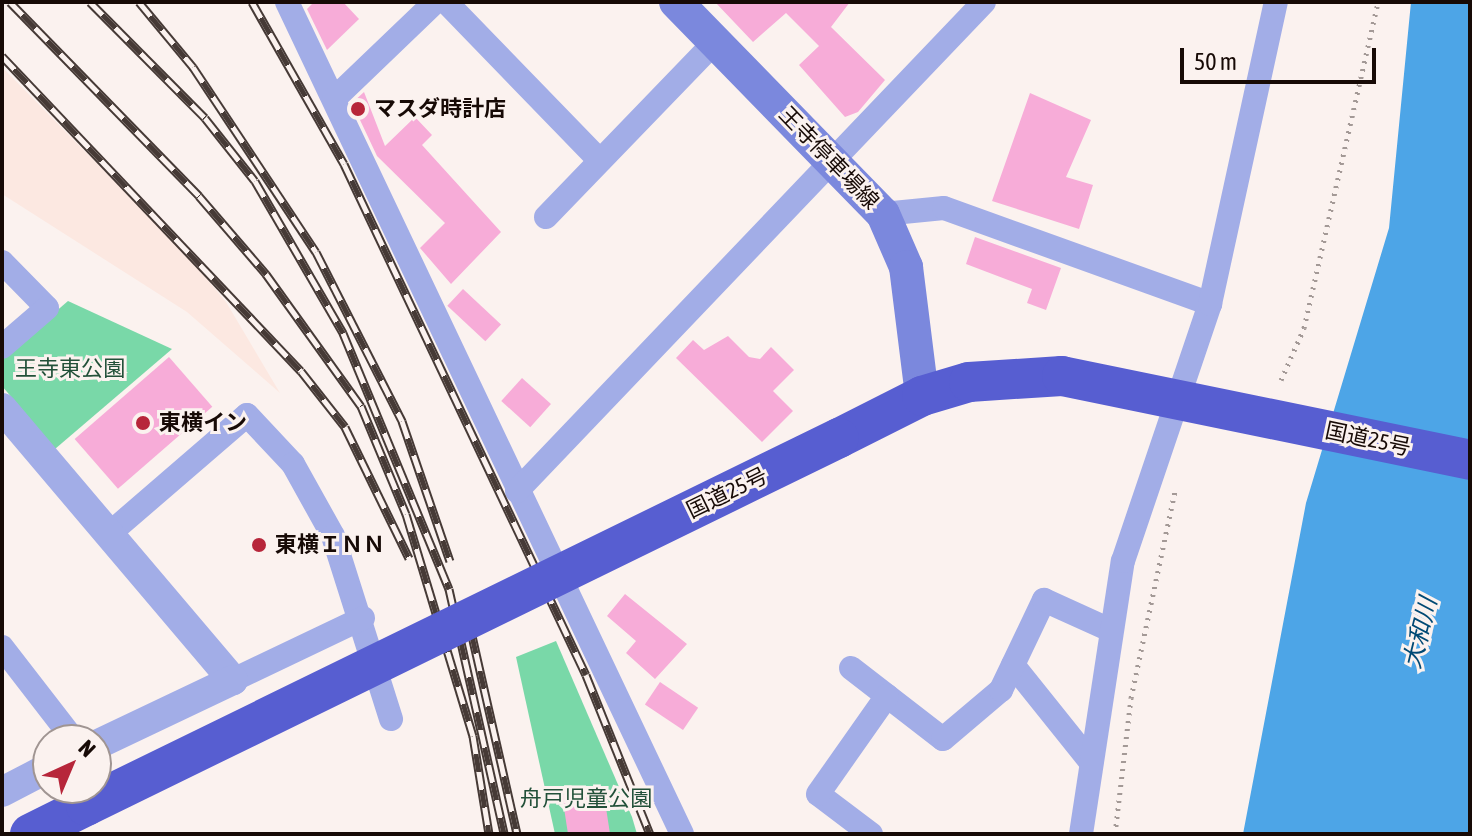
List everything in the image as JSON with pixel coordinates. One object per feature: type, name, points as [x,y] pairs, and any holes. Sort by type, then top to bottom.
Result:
[{"type":"highway","name":"国道25号","points":[[30,834],[922,396],[969,382],[1050,376],[1470,460]]},
{"type":"main road","name":"王寺停車場線","points":[[676,2],[883,214],[906,267],[922,396]]},
{"type":"street","points":[[287,2],[682,834]]},
{"type":"street","points":[[334,99],[435,2]]},
{"type":"street","points":[[446,2],[600,161]]},
{"type":"street","points":[[517,491],[984,2]]},
{"type":"street","points":[[1081,834],[1108,629],[1123,561],[1167,443],[1194,403],[1210,304],[1276,2]]},
{"type":"street","points":[[546,217],[715,42]]},
{"type":"street","points":[[883,214],[944,208],[1210,304]]},
{"type":"street","points":[[2,262],[47,308],[2,347]]},
{"type":"street","points":[[2,408],[233,680]]},
{"type":"street","points":[[109,534],[247,415],[305,481],[363,618],[391,719]]},
{"type":"street","points":[[851,668],[943,739],[1001,690],[1044,600],[1108,629]]},
{"type":"street","points":[[112,737],[363,618]]},
{"type":"street","points":[[2,647],[62,724]]},
{"type":"street","points":[[1013,665],[1089,760]]},
{"type":"street","points":[[871,834],[818,794],[887,696]]},
{"type":"street","points":[[2,792],[32,776]]},
{"type":"path","points":[[1281,380],[1319,269],[1378,2]]},
{"type":"path","points":[[1115,834],[1131,698],[1181,464],[1167,443]]},
{"type":"shaded area","points":[[2,67],[187,255],[226,302],[280,393],[187,312],[2,194]]},
{"type":"green space","name":"王寺東公園","points":[[68,301],[172,349],[55,449],[2,386],[2,358]]},
{"type":"green space","name":"舟戸児童公園","points":[[556,641],[637,834],[555,834],[516,657]]},
{"type":"water","name":"大和川","points":[[1411,2],[1470,2],[1470,834],[1243,834],[1306,503],[1389,228]]},
{"type":"building","points":[[314,2],[343,2],[359,19],[327,50],[307,9]]},
{"type":"building","points":[[715,2],[850,2],[831,27],[885,80],[858,112],[845,117],[799,65],[819,46],[786,13],[753,42]]},
{"type":"building","points":[[364,92],[385,146],[415,117],[432,135],[422,145],[501,232],[451,284],[420,248],[445,223],[377,156],[352,103]]},
{"type":"building","points":[[1030,93],[1091,120],[1066,177],[1093,185],[1079,229],[992,201]]},
{"type":"building","points":[[975,237],[1061,268],[1046,310],[1027,303],[1032,289],[966,264]]},
{"type":"building","points":[[463,289],[501,324],[485,341],[447,306]]},
{"type":"building","points":[[728,336],[749,357],[760,359],[771,347],[794,370],[773,391],[793,411],[762,442],[676,358],[693,340],[704,350]]},
{"type":"building","name":"東横イン","points":[[169,357],[212,407],[118,489],[75,439]]},
{"type":"building","points":[[522,378],[551,404],[530,427],[501,401]]},
{"type":"building","points":[[625,594],[687,644],[655,679],[626,653],[636,641],[607,616]]},
{"type":"building","points":[[660,682],[698,708],[683,730],[645,704]]},
{"type":"building","points":[[603,788],[610,834],[568,834],[562,795]]},
{"type":"railway","points":[[10,2],[199,196],[266,274],[361,406],[406,514],[473,736],[489,834]]},
{"type":"railway","points":[[90,2],[205,118],[255,181],[343,333],[449,589],[504,834]]},
{"type":"railway","points":[[139,2],[193,67],[316,252],[402,421],[450,561]]},
{"type":"railway","points":[[252,2],[344,164],[586,675],[650,834]]},
{"type":"railway","points":[[2,56],[301,371],[345,427],[409,558]]},
{"type":"railway","points":[[468,618],[517,834]]},
{"type":"place","name":"マスダ時計店","points":[[358,109]]},
{"type":"place","name":"東横イン","points":[[143,423]]},
{"type":"place","name":"東横ＩＮＮ","points":[[259,545]]}]
